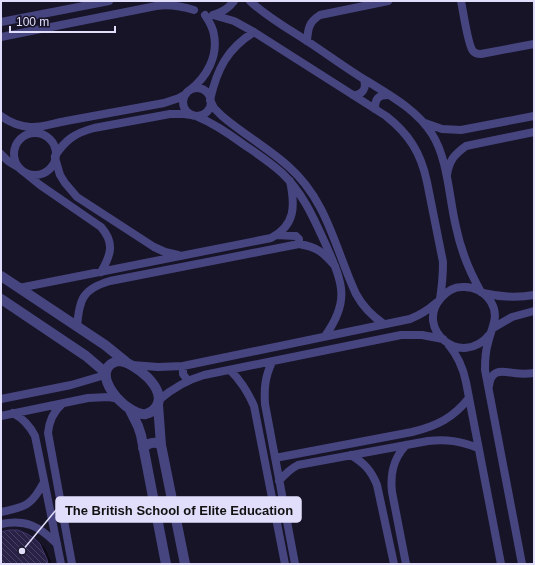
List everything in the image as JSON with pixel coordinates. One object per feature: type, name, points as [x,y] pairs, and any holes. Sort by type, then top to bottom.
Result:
[{"type":"street","points":[[1,22],[109,1]]},
{"type":"street","points":[[185,1],[188,6],[199,13],[234,21],[254,32],[386,116],[396,124],[413,144],[424,169],[443,262],[442,287],[439,300],[435,308],[434,321],[438,334],[454,352],[464,370],[501,564]]},
{"type":"street","points":[[209,15],[222,12],[234,1]]},
{"type":"street","points":[[250,1],[266,15],[364,80],[401,102],[424,122],[439,147],[447,178],[461,248],[469,271],[481,292],[487,297],[494,308],[495,322],[486,352],[485,370],[522,564]]},
{"type":"street","points":[[306,41],[308,27],[311,22],[320,15],[388,1]]},
{"type":"street","points":[[461,1],[469,44],[477,54],[534,44]]},
{"type":"street","points":[[1,37],[145,4],[184,7],[194,10]]},
{"type":"street","points":[[209,15],[214,34],[215,44],[213,54],[207,72],[183,98],[184,108],[187,112],[210,122],[274,166],[299,192],[307,205],[335,266],[342,287],[342,298],[338,313],[332,327],[325,336]]},
{"type":"street","points":[[181,256],[165,252],[154,247],[77,197],[65,183],[59,171],[55,157],[55,149],[52,142],[46,137],[40,134],[25,135],[15,146],[15,160],[21,169],[32,174],[40,174],[52,165],[55,157],[60,148],[67,141],[84,131],[170,114],[200,116],[208,111],[218,73],[228,55],[245,38],[254,32]]},
{"type":"street","points":[[353,95],[362,93],[365,89],[366,84],[364,80]]},
{"type":"street","points":[[1,116],[14,123],[24,126],[41,126],[164,104],[179,98],[194,89],[206,92],[210,101],[222,116],[284,162],[306,185],[322,210],[352,285],[361,303],[376,318],[386,323],[391,329],[391,337]]},
{"type":"street","points":[[375,109],[375,103],[378,98],[382,95],[388,95]]},
{"type":"street","points":[[424,122],[442,129],[461,130],[534,116]]},
{"type":"street","points":[[24,126],[33,134]]},
{"type":"street","points":[[33,134],[41,126]]},
{"type":"street","points":[[447,178],[448,168],[452,159],[458,151],[466,146],[534,132]]},
{"type":"street","points":[[1,154],[40,185],[101,227],[105,232],[110,245],[110,251],[108,258],[97,273],[91,278],[96,286]]},
{"type":"street","points":[[18,288],[265,239],[276,235],[284,229],[293,214],[290,181]]},
{"type":"street","points":[[276,235],[296,236],[300,241],[299,244]]},
{"type":"street","points":[[77,327],[79,308],[88,292],[96,286],[110,281],[299,244],[320,250],[335,266]]},
{"type":"street","points":[[1,276],[92,336],[144,374],[154,385],[159,395],[158,403],[161,445],[185,564]]},
{"type":"street","points":[[342,287],[347,290],[352,285]]},
{"type":"street","points":[[534,295],[507,297],[481,292],[469,287],[462,287],[450,291],[430,309],[410,319],[184,366],[158,367],[118,361],[107,369],[106,374],[108,385],[119,399],[129,408],[140,414],[145,414],[155,409],[158,403],[169,392],[178,386],[204,375],[411,334],[422,335],[445,341],[461,348],[468,348],[480,344],[492,331],[512,317],[534,311]]},
{"type":"street","points":[[3,302],[78,350],[106,374]]},
{"type":"street","points":[[78,350],[83,351],[87,349],[92,341],[92,336]]},
{"type":"street","points":[[272,362],[265,381],[265,404],[295,564]]},
{"type":"street","points":[[184,366],[183,374],[188,381]]},
{"type":"street","points":[[230,370],[244,386],[254,406],[285,564]]},
{"type":"street","points":[[489,388],[492,377],[498,372],[502,371],[521,374],[534,373]]},
{"type":"street","points":[[1,399],[84,382],[106,374]]},
{"type":"street","points":[[62,387],[67,396],[64,403],[51,417],[48,433],[72,564]]},
{"type":"street","points":[[1,416],[88,398],[109,397],[119,399]]},
{"type":"street","points":[[275,458],[433,427],[457,412],[469,398]]},
{"type":"street","points":[[254,406],[265,404]]},
{"type":"street","points":[[129,408],[138,426],[144,448],[166,564]]},
{"type":"street","points":[[13,414],[26,422],[35,436],[61,564]]},
{"type":"street","points":[[412,432],[416,438],[415,443]]},
{"type":"street","points":[[279,481],[284,474],[298,465],[415,443],[441,439],[454,440],[478,448]]},
{"type":"street","points":[[37,446],[39,442],[43,440],[49,443]]},
{"type":"street","points":[[144,448],[146,445],[155,442],[161,445]]},
{"type":"street","points":[[406,445],[399,452],[395,461],[391,482],[406,564]]},
{"type":"street","points":[[351,455],[367,467],[377,485],[394,564]]},
{"type":"street","points":[[1,512],[20,508],[28,503],[35,498],[44,482]]},
{"type":"street","points":[[380,495],[382,491],[386,490],[392,492]]},
{"type":"street","points":[[12,510],[16,515],[14,522]]},
{"type":"street","points":[[1,524],[23,522],[33,525],[42,530],[57,544]]},
{"type":"building","points":[[18,530],[34,538],[40,544],[48,564],[1,564],[1,532]]},
{"type":"place","name":"The British School of Elite Education","points":[[22,551]]}]
